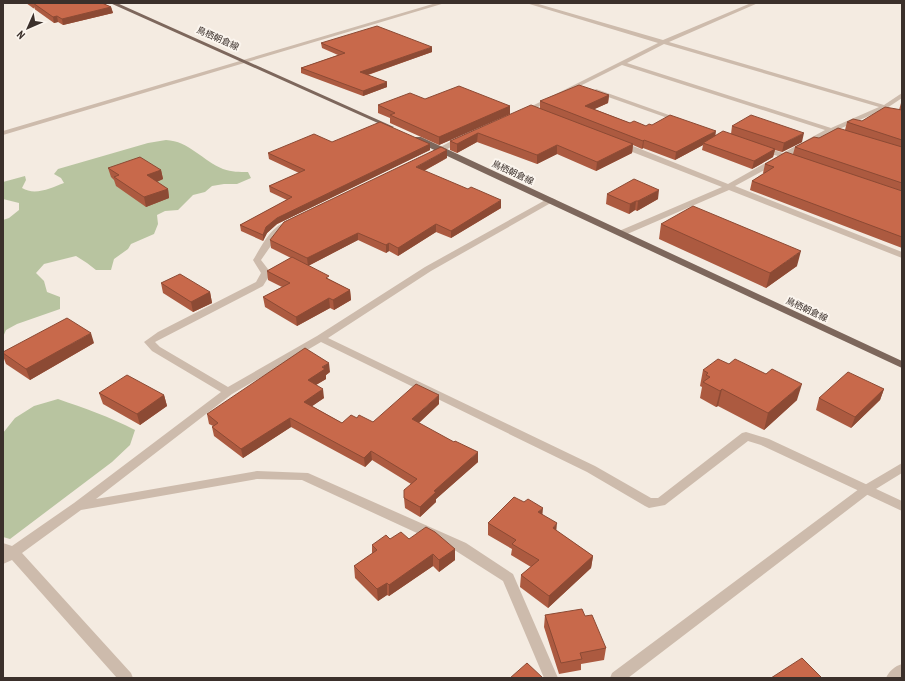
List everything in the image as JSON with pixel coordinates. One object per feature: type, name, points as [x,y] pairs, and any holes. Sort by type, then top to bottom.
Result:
[{"type":"main road","name":"鳥栖朝倉線","points":[[113,3],[398,130]]},
{"type":"main road","name":"鳥栖朝倉線","points":[[412,136],[552,200],[902,365]]},
{"type":"street","points":[[3,133],[442,3]]},
{"type":"street","points":[[529,3],[885,109]]},
{"type":"street","points":[[516,115],[534,110],[578,85],[664,42],[755,3]]},
{"type":"street","points":[[622,63],[845,135]]},
{"type":"street","points":[[578,85],[688,123]]},
{"type":"street","points":[[622,233],[728,187],[831,130],[885,109],[902,95]]},
{"type":"street","points":[[428,156],[470,135]]},
{"type":"street","points":[[611,140],[902,254]]},
{"type":"street","points":[[754,146],[799,162]]},
{"type":"street","points":[[126,678],[6,553],[78,506],[228,392],[321,338],[428,269],[552,200]]},
{"type":"street","points":[[228,392],[156,349],[149,342],[260,284],[266,273],[258,260],[267,246],[271,236],[281,227],[295,220]]},
{"type":"street","points":[[321,338],[591,469],[649,503],[662,502],[746,436],[765,442],[902,506]]},
{"type":"street","points":[[617,678],[867,489],[902,467]]},
{"type":"street","points":[[78,506],[257,475],[304,476],[461,547],[508,578],[551,678]]},
{"type":"street","points":[[893,678],[902,670]]},
{"type":"green space","points":[[166,140],[182,144],[223,169],[248,172],[251,178],[237,184],[212,186],[205,192],[193,195],[178,210],[165,211],[157,215],[158,224],[154,234],[131,244],[128,249],[114,259],[111,270],[96,270],[76,256],[44,264],[36,273],[44,281],[47,292],[60,297],[60,309],[17,324],[6,330],[3,337],[3,220],[9,218],[19,210],[19,203],[3,199],[3,182],[25,176],[26,180],[22,188],[32,191],[43,190],[64,183],[61,178],[54,174],[58,169],[148,143]]},
{"type":"green space","points":[[58,399],[107,417],[135,430],[130,445],[112,462],[10,539],[3,537],[3,433],[15,418],[34,406]]},
{"type":"building","points":[[33,3],[102,3],[111,7],[62,19],[57,16],[53,17]]},
{"type":"building","points":[[377,26],[432,47],[360,72],[387,82],[363,91],[301,68],[345,53],[321,43]]},
{"type":"building","points":[[579,85],[609,95],[585,106],[630,123],[634,121],[646,126],[649,124],[652,125],[670,115],[716,131],[676,152],[644,140],[643,141],[540,101]]},
{"type":"building","points":[[459,86],[510,106],[439,137],[390,115],[395,113],[378,105],[410,93],[425,99]]},
{"type":"building","points":[[531,105],[633,144],[597,162],[557,145],[537,155],[478,133],[457,144],[450,141]]},
{"type":"building","points":[[885,107],[902,110],[902,140],[847,122],[853,119],[862,121]]},
{"type":"building","points":[[751,115],[804,133],[784,143],[732,126]]},
{"type":"building","points":[[380,122],[430,144],[277,218],[266,227],[263,235],[240,225],[292,197],[269,186],[305,170],[268,153],[314,134],[332,142]]},
{"type":"building","points":[[838,128],[902,147],[902,183],[795,147],[814,137],[819,138]]},
{"type":"building","points":[[723,131],[775,149],[754,161],[703,143]]},
{"type":"building","points":[[441,147],[447,150],[416,167],[468,189],[471,187],[501,200],[451,231],[436,224],[398,248],[389,243],[386,245],[358,233],[307,258],[270,240],[284,222]]},
{"type":"building","points":[[786,152],[902,191],[902,237],[752,181],[774,167],[765,164]]},
{"type":"building","points":[[140,157],[161,170],[147,175],[168,189],[144,197],[114,177],[119,175],[108,168]]},
{"type":"building","points":[[634,179],[659,190],[630,204],[607,194]]},
{"type":"building","points":[[693,206],[801,251],[770,273],[661,224]]},
{"type":"building","points":[[292,257],[329,276],[326,278],[350,290],[333,300],[329,298],[296,317],[263,297],[290,283],[267,271]]},
{"type":"building","points":[[180,274],[210,292],[191,302],[161,283]]},
{"type":"building","points":[[67,318],[91,333],[26,369],[3,353],[3,352]]},
{"type":"building","points":[[305,348],[329,363],[322,367],[325,369],[308,380],[323,389],[304,402],[342,423],[351,415],[357,418],[359,415],[373,422],[416,384],[439,395],[412,419],[454,442],[455,441],[478,452],[434,491],[436,492],[420,507],[404,498],[404,490],[417,479],[371,451],[364,458],[290,418],[241,449],[212,427],[218,423],[207,414]]},
{"type":"building","points":[[718,359],[729,364],[735,359],[766,374],[772,369],[802,384],[768,413],[722,389],[720,391],[703,382],[710,377],[706,375],[708,373],[703,370]]},
{"type":"building","points":[[848,372],[884,389],[855,417],[819,398]]},
{"type":"building","points":[[127,375],[164,395],[137,414],[99,393]]},
{"type":"building","points":[[514,497],[524,502],[528,499],[543,508],[538,512],[557,523],[553,528],[593,556],[549,596],[521,575],[539,560],[512,544],[516,540],[488,523]]},
{"type":"building","points":[[426,527],[435,532],[455,549],[439,560],[433,554],[389,585],[387,583],[377,589],[354,566],[377,550],[372,545],[386,535],[390,539],[401,532],[409,539]]},
{"type":"building","points":[[582,609],[585,616],[592,615],[606,648],[580,653],[582,659],[561,663],[545,615]]},
{"type":"building","points":[[802,658],[822,678],[771,678]]},
{"type":"building","points":[[527,663],[543,678],[510,678]]}]
